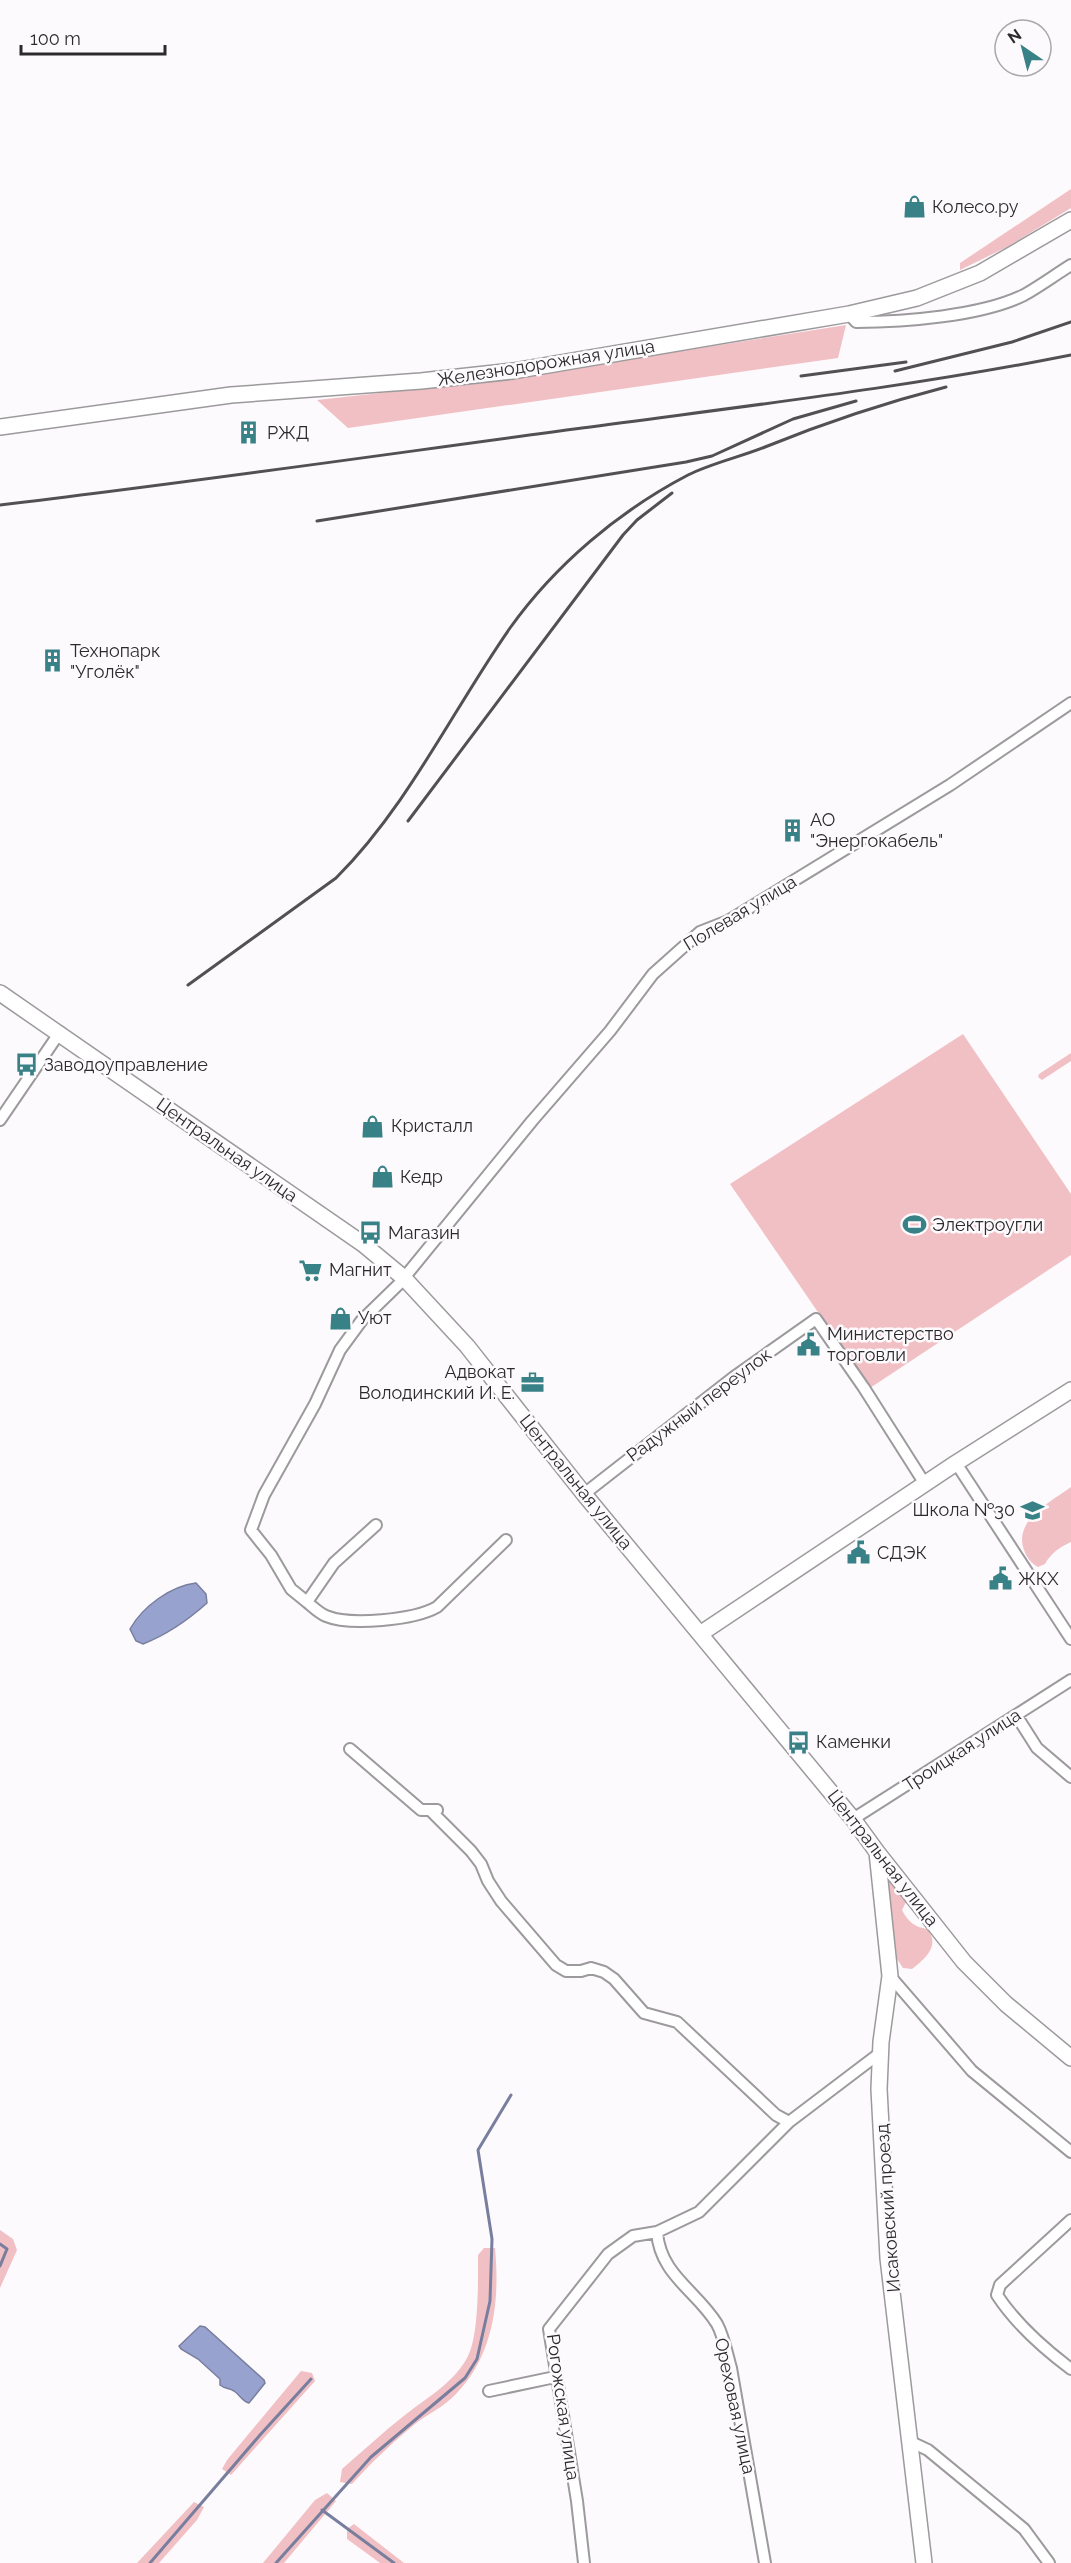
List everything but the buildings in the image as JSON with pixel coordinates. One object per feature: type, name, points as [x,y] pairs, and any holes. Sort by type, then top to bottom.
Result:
[{"type":"main road","name":"Железнодорожная улица","points":[[0,427],[231,395],[422,381],[513,371],[849,314],[917,298],[980,273],[1071,220]]},
{"type":"main road","name":"Центральная улица","points":[[0,993],[60,1032],[363,1244],[404,1278],[466,1346],[584,1494],[853,1819],[975,1974],[1006,2004],[1071,2058]]},
{"type":"main road","points":[[700,1634],[956,1463],[1071,1390]]},
{"type":"main road","name":"Исаковский проезд","points":[[877,1852],[890,1977],[880,2053],[879,2089],[888,2258],[924,2563]]},
{"type":"street","points":[[849,314],[856,322],[877,322],[980,311],[1023,295],[1071,265]]},
{"type":"street","name":"Полевая улица","points":[[506,1539],[436,1608],[413,1618],[344,1621],[325,1616],[291,1589],[271,1555],[252,1530],[257,1510],[315,1404],[340,1350],[362,1320],[404,1278],[532,1121],[610,1031],[653,974],[700,932],[728,921],[950,785],[1070,707]]},
{"type":"street","points":[[0,1120],[60,1032]]},
{"type":"street","name":"Радужный переулок","points":[[584,1494],[734,1377],[816,1319],[864,1388],[925,1484]]},
{"type":"street","points":[[956,1463],[1071,1639]]},
{"type":"street","points":[[307,1602],[334,1563],[376,1525]]},
{"type":"street","name":"Троицкая улица","points":[[853,1819],[1071,1680]]},
{"type":"street","points":[[1017,1715],[1037,1748],[1071,1777]]},
{"type":"street","points":[[350,1749],[421,1810],[437,1810],[432,1812],[471,1851],[481,1864],[488,1881],[501,1901],[556,1965],[566,1971],[591,1968],[604,1972],[614,1979],[644,2013],[677,2022],[776,2115],[789,2122]]},
{"type":"street","points":[[890,1977],[933,2029],[982,2081],[1071,2152]]},
{"type":"street","name":"Рогожская улица","points":[[584,2563],[577,2501],[549,2329],[608,2254],[633,2236],[657,2232],[699,2212],[789,2122],[880,2053]]},
{"type":"street","points":[[1071,2220],[1054,2233],[1000,2285],[996,2295],[1009,2314],[1050,2353],[1071,2369]]},
{"type":"street","name":"Ореховая улица","points":[[657,2232],[658,2245],[670,2271],[712,2317],[722,2337],[731,2368],[765,2563]]},
{"type":"street","points":[[489,2391],[555,2377]]},
{"type":"street","points":[[911,2442],[928,2450],[1024,2529],[1049,2563]]},
{"type":"shaded area","points":[[1071,189],[1071,208],[1007,247],[960,270],[960,263]]},
{"type":"shaded area","points":[[846,325],[838,358],[348,428],[317,400],[498,380]]},
{"type":"shaded area","name":"Электроугли","points":[[963,1034],[1071,1194],[1071,1255],[870,1388],[730,1184]]},
{"type":"shaded area","points":[[1071,1053],[1071,1061],[1042,1080],[1038,1077],[1039,1074]]},
{"type":"shaded area","points":[[1071,1487],[1071,1542],[1056,1551],[1045,1564],[1038,1567],[1033,1564],[1024,1550],[1022,1539],[1024,1530],[1036,1513]]},
{"type":"shaded area","points":[[890,1877],[907,1900],[902,1910],[904,1914],[909,1921],[927,1929],[931,1935],[930,1951],[912,1969],[903,1968],[897,1959],[887,1879]]},
{"type":"shaded area","points":[[0,2230],[13,2239],[17,2250],[0,2288]]},
{"type":"shaded area","points":[[484,2248],[495,2248],[495,2307],[486,2344],[469,2379],[452,2398],[415,2424],[352,2484],[340,2482],[342,2469],[397,2421],[440,2388],[463,2365],[472,2346],[474,2335],[478,2255]]},
{"type":"shaded area","points":[[301,2371],[312,2373],[315,2381],[231,2475],[222,2469],[227,2460]]},
{"type":"shaded area","points":[[327,2493],[336,2501],[284,2563],[263,2563],[315,2500]]},
{"type":"shaded area","points":[[194,2502],[204,2507],[197,2520],[159,2563],[137,2563]]},
{"type":"shaded area","points":[[354,2524],[404,2563],[380,2563],[347,2539],[347,2529]]},
{"type":"water","points":[[196,1583],[206,1594],[207,1603],[160,1636],[143,1644],[136,1641],[130,1629],[150,1605],[177,1588]]},
{"type":"water","points":[[200,2326],[205,2327],[264,2380],[265,2383],[249,2403],[234,2391],[220,2385],[220,2379],[179,2346]]},
{"type":"waterway","points":[[276,2563],[371,2457],[465,2378],[477,2359],[490,2301],[492,2239],[478,2150],[511,2095]]},
{"type":"waterway","points":[[0,2244],[7,2249],[0,2266]]},
{"type":"waterway","points":[[150,2563],[311,2379]]},
{"type":"waterway","points":[[322,2510],[394,2563]]},
{"type":"railway","points":[[895,371],[1012,342],[1071,322]]},
{"type":"railway","points":[[0,505],[827,395],[950,377],[1071,355]]},
{"type":"railway","points":[[801,376],[906,362]]},
{"type":"railway","points":[[188,985],[336,878],[362,850],[407,789],[510,628],[547,583],[590,541],[637,505],[697,471],[854,414],[946,387]]},
{"type":"railway","points":[[317,521],[686,462],[712,456],[793,419],[856,401]]},
{"type":"railway","points":[[408,821],[623,535],[637,520],[672,493]]},
{"type":"place","name":"Колесо.ру","points":[[914,207]]},
{"type":"place","name":"РЖД","points":[[249,433]]},
{"type":"place","name":"Технопарк \"Уголёк\"","points":[[52,661]]},
{"type":"place","name":"АО \"Энергокабель\"","points":[[792,830]]},
{"type":"place","name":"Заводоуправление","points":[[26,1065]]},
{"type":"place","name":"Кристалл","points":[[373,1126]]},
{"type":"place","name":"Кедр","points":[[382,1177]]},
{"type":"place","name":"Электроугли","points":[[914,1225]]},
{"type":"place","name":"Магазин","points":[[370,1233]]},
{"type":"place","name":"Магнит","points":[[311,1270]]},
{"type":"place","name":"Уют","points":[[340,1318]]},
{"type":"place","name":"Министерство торговли","points":[[809,1344]]},
{"type":"place","name":"Адвокат Володинский И. Е.","points":[[533,1382]]},
{"type":"place","name":"Школа №30","points":[[1033,1510]]},
{"type":"place","name":"СДЭК","points":[[859,1553]]},
{"type":"place","name":"ЖКХ","points":[[1000,1579]]},
{"type":"place","name":"Каменки","points":[[798,1742]]}]
